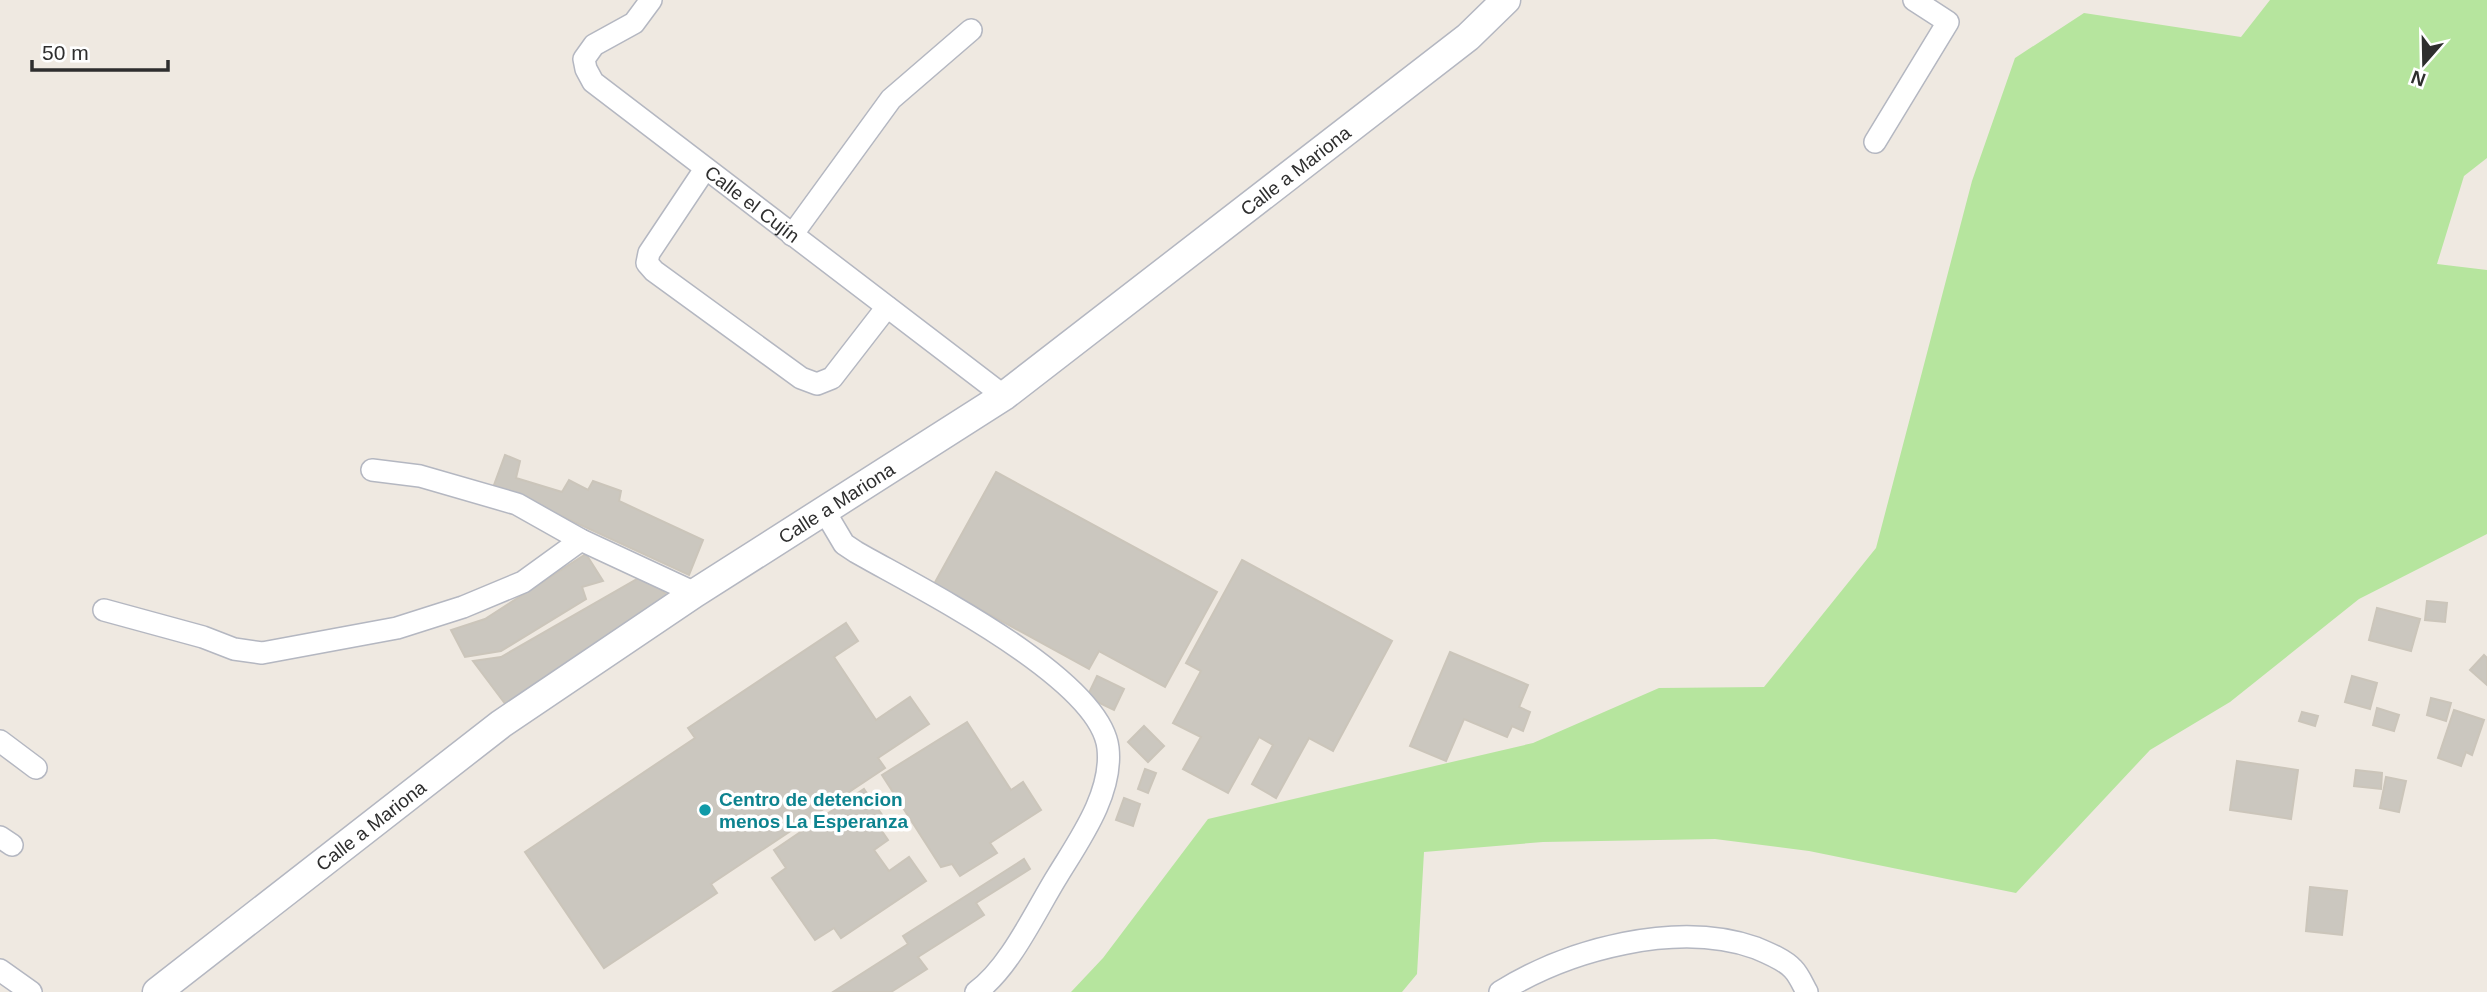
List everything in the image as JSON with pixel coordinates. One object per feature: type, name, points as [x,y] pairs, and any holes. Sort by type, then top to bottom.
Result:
[{"type":"main road","name":"Calle a Mariona","points":[[157,992],[501,724],[695,593],[1004,396],[1468,37],[1507,0]]},
{"type":"street","name":"Calle el Cujín","points":[[651,0],[634,23],[594,45],[584,59],[593,82],[1004,396]]},
{"type":"street","points":[[1875,142],[1948,22],[1914,0]]},
{"type":"street","points":[[792,235],[891,99],[971,30]]},
{"type":"street","points":[[705,169],[649,253],[648,263],[654,271],[801,378],[817,384],[832,378],[887,307]]},
{"type":"street","points":[[372,470],[421,476],[517,504],[581,540],[695,593]]},
{"type":"street","points":[[825,512],[844,544],[997,633],[1046,667],[1093,713],[1108,747],[1105,781],[1088,827],[1007,958],[976,992]]},
{"type":"street","points":[[104,610],[203,637],[234,649],[262,653],[397,628],[463,607],[523,582],[581,540]]},
{"type":"street","points":[[0,741],[36,768]]},
{"type":"street","points":[[1500,992],[1530,973],[1556,963],[1655,938],[1696,935],[1739,942],[1766,952],[1793,968],[1807,992]]},
{"type":"street","points":[[0,970],[31,992]]},
{"type":"green space","points":[[2270,0],[2487,0],[2487,158],[2464,176],[2437,264],[2487,270],[2487,534],[2359,599],[2230,702],[2150,750],[2016,893],[1809,851],[1715,839],[1543,842],[1424,852],[1417,974],[1402,992],[1071,992],[1103,958],[1208,819],[1533,743],[1659,688],[1764,687],[1876,548],[1972,181],[2015,58],[2084,13],[2241,37]]},
{"type":"building","points":[[505,455],[520,461],[516,478],[562,492],[569,480],[588,490],[593,481],[621,491],[619,501],[703,540],[689,575],[494,485]]},
{"type":"building","points":[[996,472],[1217,592],[1165,687],[1099,651],[1089,669],[934,584]]},
{"type":"building","points":[[586,554],[603,581],[582,587],[586,599],[501,651],[465,657],[451,630],[485,619]]},
{"type":"building","points":[[1242,560],[1392,641],[1333,751],[1309,738],[1276,798],[1252,784],[1273,745],[1259,737],[1228,793],[1183,769],[1201,737],[1173,723],[1201,671],[1186,663]]},
{"type":"building","points":[[644,575],[668,596],[506,705],[473,661],[501,657]]},
{"type":"building","points":[[2427,601],[2447,603],[2445,622],[2425,620]]},
{"type":"building","points":[[2377,608],[2420,619],[2411,651],[2369,640]]},
{"type":"building","name":"Centro de detencion menos La Esperanza","points":[[846,623],[858,641],[834,657],[876,720],[910,697],[929,724],[878,758],[885,768],[711,884],[717,893],[604,968],[525,852],[695,738],[688,728]]},
{"type":"building","points":[[1450,652],[1528,685],[1519,707],[1530,712],[1523,731],[1512,726],[1507,737],[1464,719],[1446,761],[1410,746]]},
{"type":"building","points":[[2484,655],[2487,658],[2487,685],[2470,670]]},
{"type":"building","points":[[1097,676],[1124,689],[1114,710],[1087,697]]},
{"type":"building","points":[[2352,676],[2377,683],[2370,709],[2345,702]]},
{"type":"building","points":[[2431,698],[2451,703],[2446,721],[2427,715]]},
{"type":"building","points":[[2377,708],[2399,715],[2394,731],[2373,725]]},
{"type":"building","points":[[2454,710],[2484,720],[2472,755],[2466,752],[2461,766],[2438,758]]},
{"type":"building","points":[[2302,712],[2318,716],[2315,726],[2299,721]]},
{"type":"building","points":[[967,722],[1011,790],[1023,782],[1041,810],[990,843],[997,853],[960,876],[952,864],[941,867],[882,775]]},
{"type":"building","points":[[1144,726],[1164,746],[1148,762],[1128,742]]},
{"type":"building","points":[[2237,761],[2298,770],[2291,819],[2230,810]]},
{"type":"building","points":[[1145,769],[1156,773],[1148,793],[1138,789]]},
{"type":"building","points":[[2356,770],[2382,773],[2381,789],[2354,786]]},
{"type":"building","points":[[2386,777],[2406,781],[2399,812],[2380,808]]},
{"type":"building","points":[[864,789],[885,819],[877,824],[888,840],[874,850],[889,871],[909,857],[926,881],[841,938],[834,928],[815,940],[772,878],[786,868],[774,850]]},
{"type":"building","points":[[1124,798],[1140,804],[1133,826],[1116,820]]},
{"type":"building","points":[[1024,859],[1030,869],[976,903],[984,915],[918,957],[927,969],[891,992],[833,992],[908,944],[903,936]]},
{"type":"building","points":[[2310,887],[2347,891],[2342,935],[2306,931]]},
{"type":"place","name":"Centro de detencion menos La Esperanza","points":[[705,810]]}]
